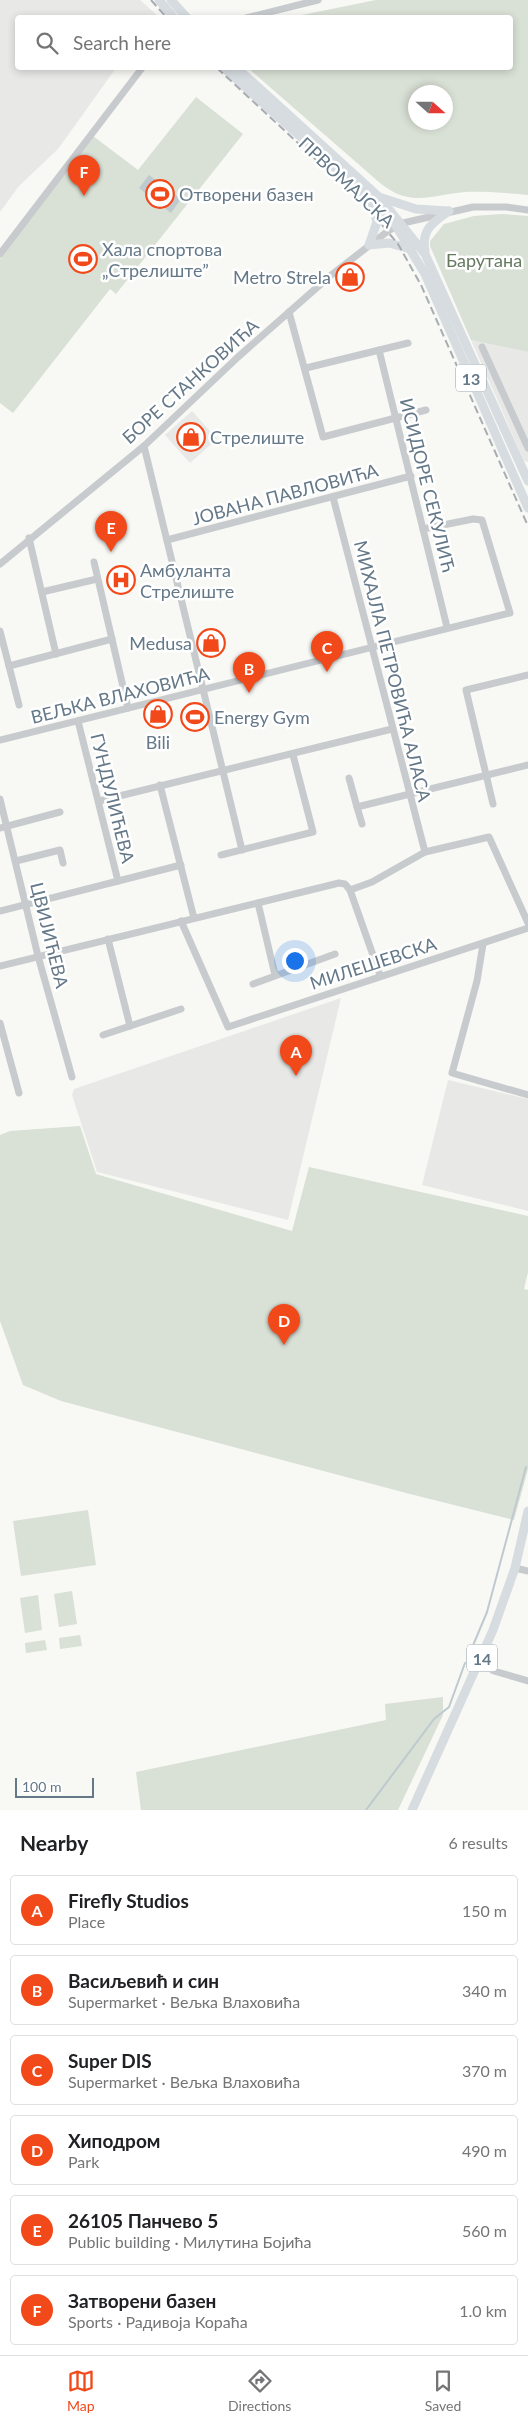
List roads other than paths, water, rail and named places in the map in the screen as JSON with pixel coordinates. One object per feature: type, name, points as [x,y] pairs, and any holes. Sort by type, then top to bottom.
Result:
[{"type":"main road","points":[[160,0],[172,15]]},
{"type":"main road","points":[[172,0],[183,15]]},
{"type":"main road","name":"ПРВОМАЈСКА","points":[[226,70],[375,198]]},
{"type":"main road","name":"ПРВОМАЈСКА","points":[[239,70],[375,198],[425,254],[528,481]]},
{"type":"main road","points":[[411,249],[389,243],[369,245],[377,218],[375,198],[416,210],[449,211]]},
{"type":"main road","points":[[425,254],[425,233],[435,220],[449,211]]},
{"type":"main road","name":"ПРВОМАЈСКА","points":[[399,225],[432,288],[528,508]]},
{"type":"main road","name":"14","points":[[412,1810],[480,1662],[505,1600],[515,1568],[524,1548],[528,1512]]},
{"type":"street","points":[[258,15],[318,0]]},
{"type":"street","points":[[0,254],[140,70]]},
{"type":"street","points":[[399,225],[449,211],[491,207],[528,210]]},
{"type":"street","name":"БОРЕ СТАНКОВИЋА","points":[[0,564],[29,538],[144,446],[289,312],[369,245],[399,225]]},
{"type":"street","points":[[289,312],[306,368],[323,437],[426,410]]},
{"type":"street","points":[[306,368],[408,343]]},
{"type":"street","points":[[482,347],[528,448]]},
{"type":"street","name":"ИСИДОРЕ СЕКУЛИЋ","points":[[379,350],[447,627]]},
{"type":"street","points":[[144,446],[242,850]]},
{"type":"street","name":"ЈОВАНА ПАВЛОВИЋА","points":[[167,540],[411,476]]},
{"type":"street","name":"МИХАЈЛА ПЕТРОВИЋА АЛАСА","points":[[333,497],[425,852]]},
{"type":"street","name":"ВЕЉКА ВЛАХОВИЋА","points":[[0,740],[371,648],[447,627],[510,614],[482,520],[473,519],[424,528]]},
{"type":"street","points":[[29,538],[56,654]]},
{"type":"street","points":[[94,562],[128,708]]},
{"type":"street","points":[[42,592],[97,579]]},
{"type":"street","points":[[0,631],[19,705]]},
{"type":"street","points":[[9,666],[112,639]]},
{"type":"street","points":[[493,804],[466,690],[528,675]]},
{"type":"street","name":"ГУНДУЛИЋЕВА","points":[[78,722],[118,881]]},
{"type":"street","points":[[99,801],[293,755],[392,729]]},
{"type":"street","points":[[221,855],[313,832],[293,755]]},
{"type":"street","points":[[357,807],[528,765]]},
{"type":"street","points":[[349,778],[362,824]]},
{"type":"street","points":[[160,785],[194,918]]},
{"type":"street","name":"ЦВИЈИЋЕВА","points":[[0,799],[4,827],[16,861],[38,956],[72,1077]]},
{"type":"street","points":[[4,827],[60,812]]},
{"type":"street","points":[[350,890],[372,882],[425,852],[489,837],[528,923]]},
{"type":"street","points":[[16,861],[60,850],[63,862]]},
{"type":"street","points":[[0,911],[181,865]]},
{"type":"street","points":[[0,966],[339,883],[345,884],[350,890],[380,975]]},
{"type":"street","points":[[258,903],[275,975]]},
{"type":"street","name":"МИЛЕШЕВСКА","points":[[181,921],[228,1027],[380,975],[483,944],[528,928]]},
{"type":"street","points":[[108,939],[130,1026]]},
{"type":"street","points":[[483,944],[477,981],[453,1074],[528,1095]]},
{"type":"street","points":[[253,984],[334,954]]},
{"type":"street","points":[[102,1035],[181,1009]]},
{"type":"street","points":[[0,1024],[19,1093]]},
{"type":"street","points":[[515,1568],[528,1571]]},
{"type":"street","points":[[480,1662],[494,1671],[528,1681]]},
{"type":"waterway","points":[[469,1655],[487,1612],[526,1467]]},
{"type":"waterway","points":[[366,1810],[434,1719],[449,1707],[465,1663]]},
{"type":"railway","points":[[151,0],[164,15]]},
{"type":"railway","points":[[219,70],[366,206],[398,244],[421,285],[528,526]]},
{"type":"place","name":"Отворени базен","points":[[160,194]]},
{"type":"place","name":"Затворени базен","points":[[84,196]]},
{"type":"place","name":"Хала спортова „Стрелиште”","points":[[83,259]]},
{"type":"place","name":"Metro Strela","points":[[350,277]]},
{"type":"place","name":"Стрелиште","points":[[191,437]]},
{"type":"place","name":"26105 Панчево 5","points":[[111,552]]},
{"type":"place","name":"Амбуланта Стрелиште","points":[[121,580]]},
{"type":"place","name":"Medusa","points":[[211,643]]},
{"type":"place","name":"Super DIS","points":[[327,672]]},
{"type":"place","name":"Васиљевић и син","points":[[249,693]]},
{"type":"place","name":"Bili","points":[[158,714]]},
{"type":"place","name":"Energy Gym","points":[[195,717]]},
{"type":"place","name":"Firefly Studios","points":[[296,1076]]},
{"type":"place","name":"Хиподром","points":[[284,1345]]},
{"type":"park label","name":"Барутана","points":[[484,260]]}]
